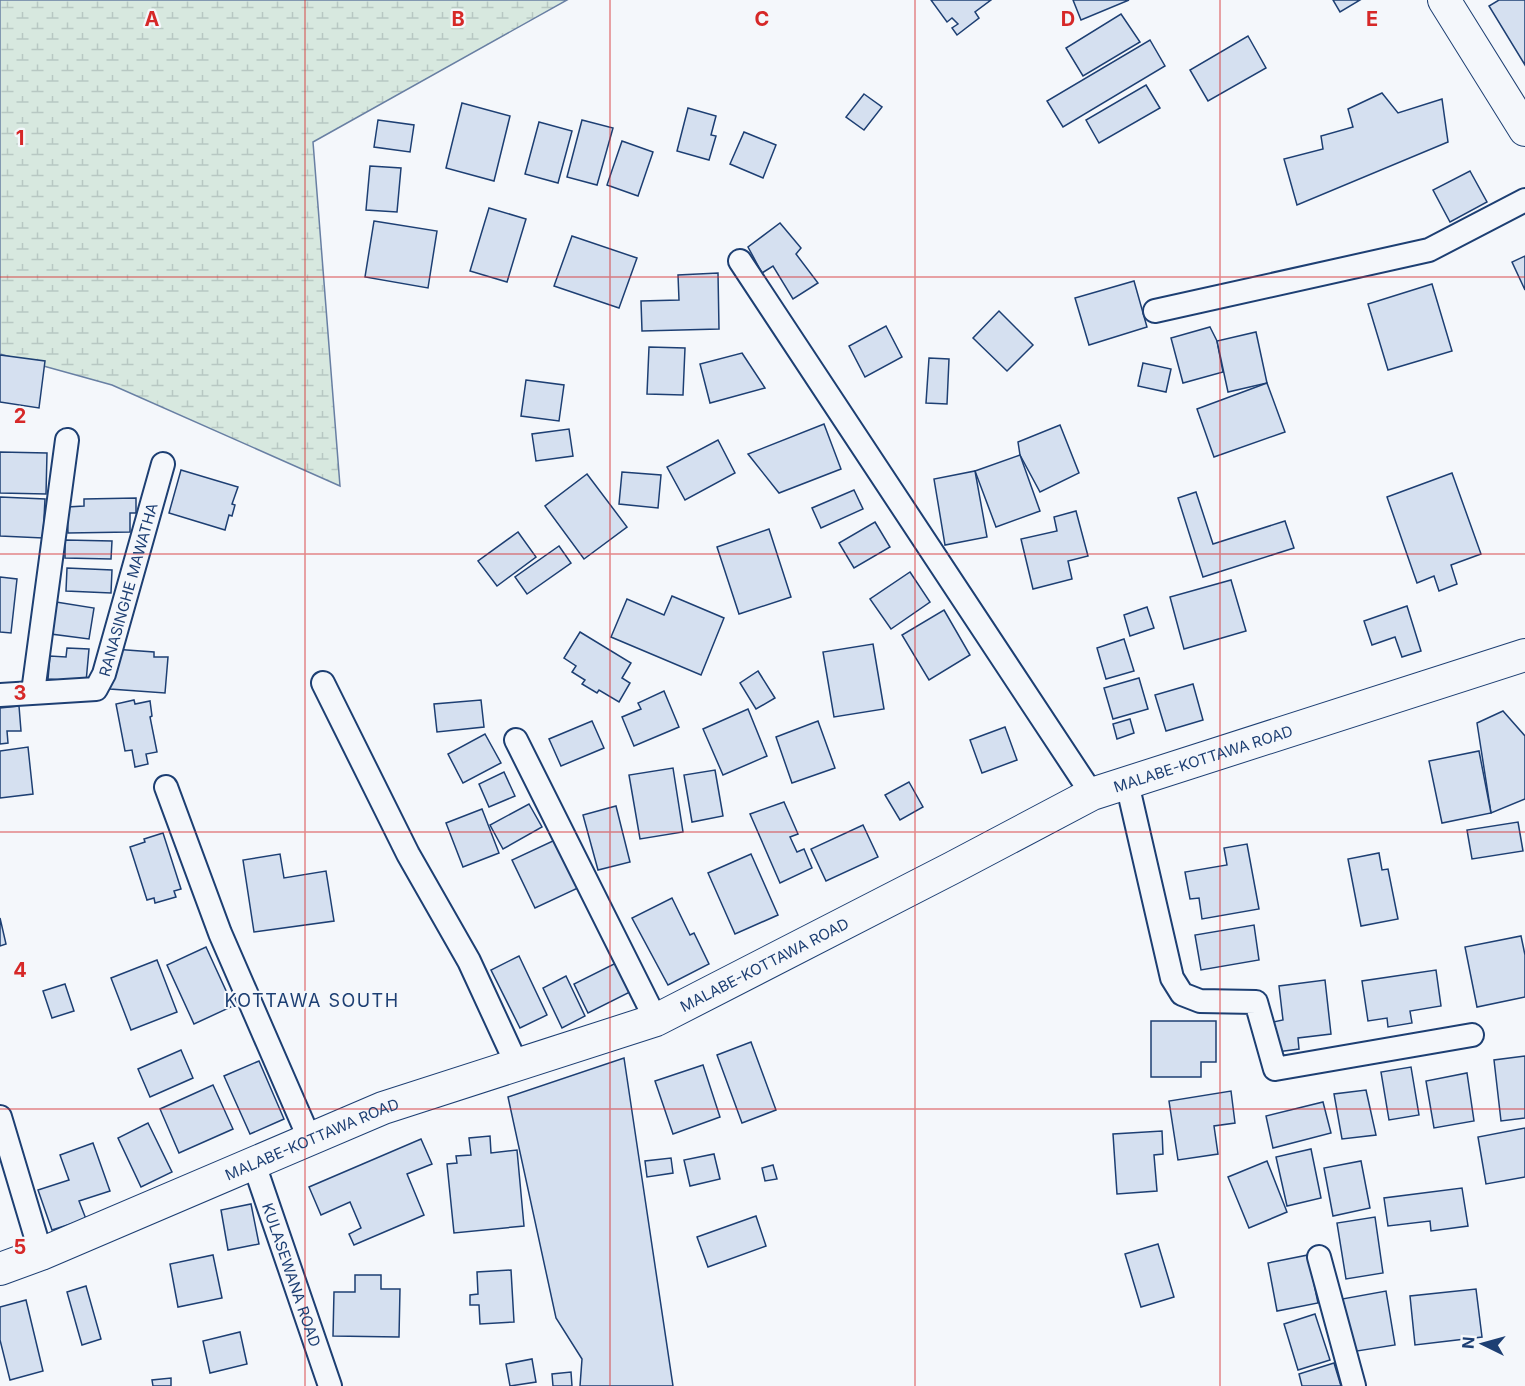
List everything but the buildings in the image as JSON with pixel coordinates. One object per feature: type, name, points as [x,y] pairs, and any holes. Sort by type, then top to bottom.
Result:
[{"type":"main road","points":[[1444,0],[1525,130]]},
{"type":"main road","name":"MALABE-KOTTAWA ROAD","points":[[0,1269],[41,1254],[383,1108],[656,1020],[1092,794],[1525,655]]},
{"type":"street","points":[[1155,311],[1429,250],[1525,200]]},
{"type":"street","points":[[740,261],[1092,794]]},
{"type":"street","points":[[33,692],[67,440]]},
{"type":"street","name":"RANASINGHE MAWATHA","points":[[0,695],[96,689],[104,674],[163,464]]},
{"type":"street","points":[[323,683],[408,854],[469,961],[517,1065]]},
{"type":"street","points":[[516,740],[656,1020]]},
{"type":"street","points":[[1127,783],[1172,978],[1182,994],[1200,1001],[1256,1002],[1275,1069],[1472,1035]]},
{"type":"street","points":[[166,787],[220,933],[310,1140]]},
{"type":"street","points":[[0,1117],[41,1254]]},
{"type":"street","name":"KULASEWANA ROAD","points":[[255,1164],[330,1386]]},
{"type":"street","points":[[1319,1257],[1354,1386]]},
{"type":"green space","points":[[0,0],[567,0],[313,142],[340,486],[112,385],[0,354]]},
{"type":"district","name":"KOTTAWA SOUTH","points":[[312,1000]]}]
